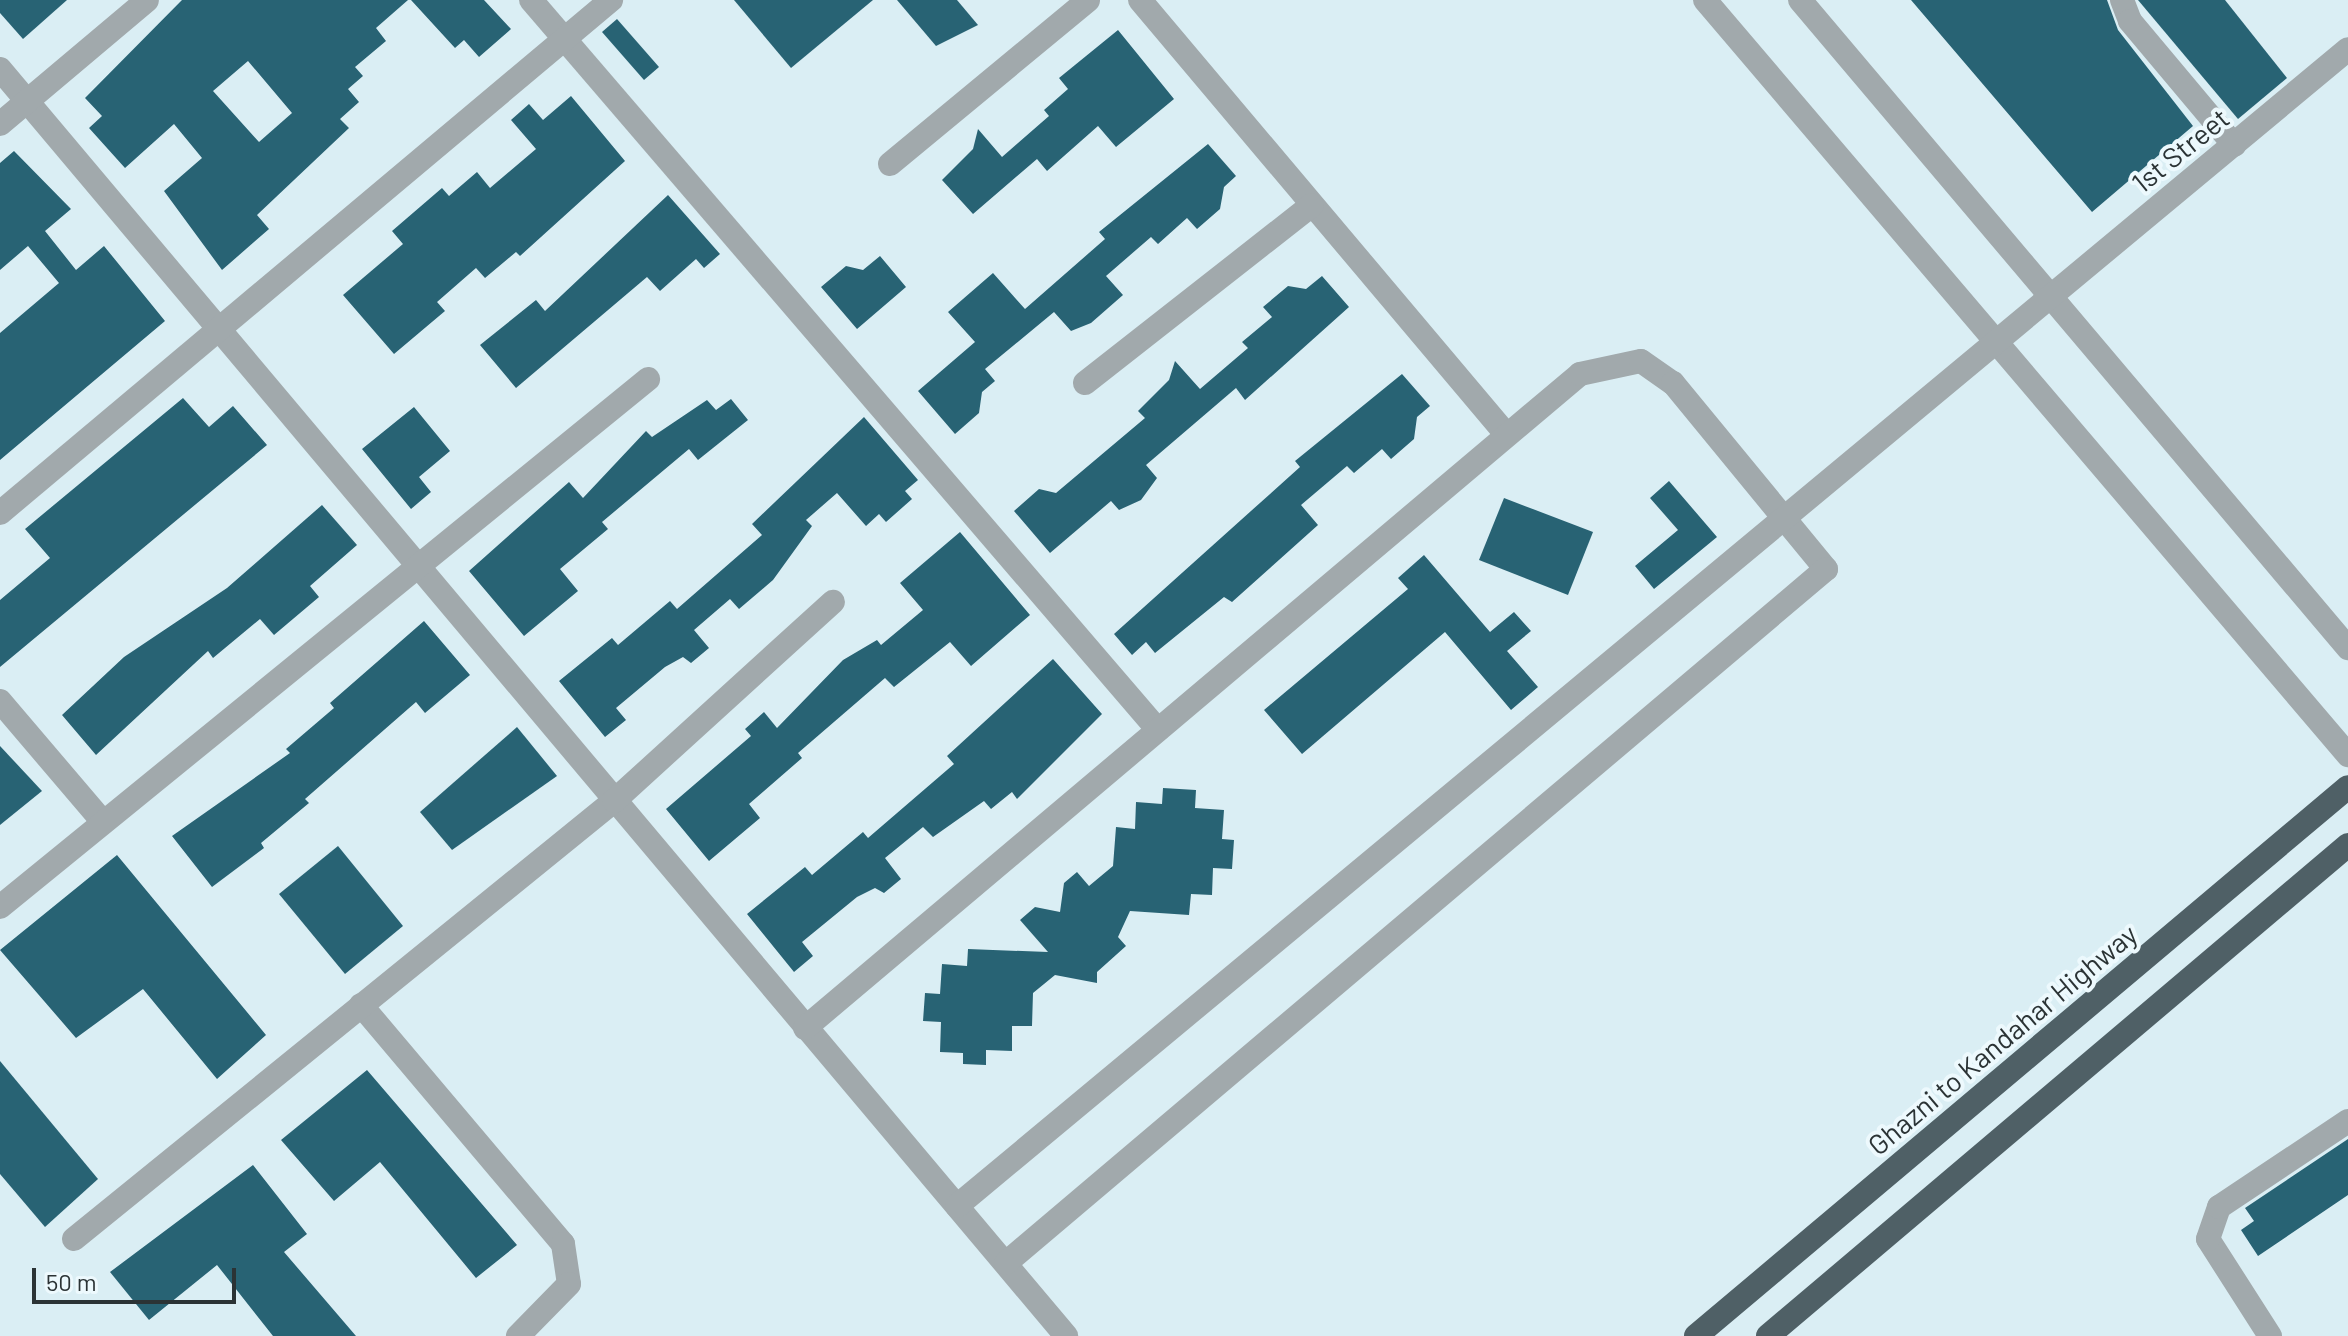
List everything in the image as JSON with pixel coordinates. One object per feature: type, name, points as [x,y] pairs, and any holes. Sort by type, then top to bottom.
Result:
[{"type":"highway","name":"Ghazni to Kandahar Highway","points":[[1696,1336],[2348,787]]},
{"type":"highway","points":[[1768,1336],[2348,845]]},
{"type":"street","points":[[0,124],[147,0]]},
{"type":"street","points":[[531,0],[1158,730]]},
{"type":"street","points":[[0,513],[611,0]]},
{"type":"street","points":[[890,164],[1088,0]]},
{"type":"street","points":[[1140,0],[1506,434]]},
{"type":"street","points":[[1705,0],[2348,755]]},
{"type":"street","points":[[1800,0],[2348,648]]},
{"type":"street","points":[[2122,0],[2130,21],[2234,145]]},
{"type":"street","name":"1st Street","points":[[957,1206],[2348,49]]},
{"type":"street","points":[[0,69],[1066,1336]]},
{"type":"street","points":[[1085,383],[1312,205]]},
{"type":"street","points":[[805,1028],[1580,374],[1641,361],[1673,383],[1826,569],[1006,1263]]},
{"type":"street","points":[[0,907],[419,569],[648,379]]},
{"type":"street","points":[[74,1239],[614,801],[833,602]]},
{"type":"street","points":[[0,701],[103,822]]},
{"type":"street","points":[[361,1005],[563,1244],[569,1284],[518,1336]]},
{"type":"street","points":[[2270,1336],[2208,1239],[2219,1207],[2348,1121]]},
{"type":"building","points":[[0,0],[67,0],[23,39],[0,13]]},
{"type":"building","points":[[182,0],[408,0],[376,28],[386,41],[355,67],[363,76],[348,89],[359,102],[340,119],[349,128],[257,215],[269,229],[222,270],[164,191],[202,158],[174,124],[125,168],[89,128],[102,116],[85,98]],"holes":[[[248,61],[292,113],[259,142],[213,91]]]},
{"type":"building","points":[[411,0],[484,0],[511,29],[479,57],[464,40],[455,48]]},
{"type":"building","points":[[734,0],[873,0],[791,68]]},
{"type":"building","points":[[897,0],[957,0],[978,25],[936,46]]},
{"type":"building","points":[[1911,0],[2107,0],[2118,30],[2193,126],[2092,212]]},
{"type":"building","points":[[2138,0],[2225,0],[2287,78],[2238,119]]},
{"type":"building","points":[[617,19],[659,67],[644,80],[602,32]]},
{"type":"building","points":[[1118,30],[1174,99],[1116,147],[1098,126],[1047,171],[1037,159],[973,214],[942,180],[973,149],[978,129],[1002,157],[1049,116],[1044,110],[1068,89],[1059,78]]},
{"type":"building","points":[[571,96],[625,161],[520,256],[516,252],[485,278],[476,268],[437,302],[445,311],[394,354],[343,295],[403,244],[392,231],[442,188],[449,196],[477,172],[490,188],[536,149],[511,120],[529,104],[543,120]]},
{"type":"building","points":[[1208,144],[1236,176],[1224,187],[1220,209],[1197,229],[1187,218],[1158,244],[1151,237],[1106,276],[1123,295],[1091,323],[1071,331],[1054,312],[985,369],[995,381],[982,392],[979,413],[955,434],[918,391],[975,342],[948,312],[993,273],[1025,309],[1105,239],[1099,232]]},
{"type":"building","points":[[14,151],[71,209],[45,231],[76,270],[104,246],[165,321],[0,460],[0,333],[59,283],[28,246],[0,270],[0,163]]},
{"type":"building","points":[[668,195],[720,254],[704,268],[696,259],[660,291],[647,277],[516,388],[480,345],[536,300],[545,311]]},
{"type":"building","points":[[880,256],[906,287],[857,329],[821,287],[846,266],[863,270]]},
{"type":"building","points":[[1322,276],[1349,307],[1245,400],[1236,388],[1146,465],[1157,478],[1141,500],[1119,510],[1111,501],[1050,553],[1014,511],[1039,489],[1056,493],[1145,418],[1138,411],[1169,380],[1175,361],[1200,389],[1248,348],[1242,342],[1272,317],[1263,307],[1288,286],[1306,289]]},
{"type":"building","points":[[1402,374],[1430,406],[1417,417],[1414,439],[1391,459],[1382,449],[1354,473],[1347,466],[1301,505],[1318,525],[1232,602],[1224,597],[1155,653],[1146,642],[1132,655],[1114,634],[1300,467],[1295,461]]},
{"type":"building","points":[[183,398],[209,427],[233,406],[267,445],[0,667],[0,600],[50,558],[25,529]]},
{"type":"building","points":[[731,399],[748,420],[698,460],[689,449],[602,522],[608,529],[560,569],[578,591],[524,636],[469,571],[569,482],[583,498],[646,431],[652,437],[707,400],[716,410]]},
{"type":"building","points":[[414,407],[450,451],[419,477],[431,492],[411,509],[362,449]]},
{"type":"building","points":[[864,417],[918,480],[905,491],[912,499],[886,522],[879,514],[866,526],[837,493],[806,520],[812,526],[773,580],[739,609],[730,599],[694,630],[709,648],[691,663],[683,657],[665,667],[616,708],[626,720],[605,737],[559,681],[612,638],[618,645],[670,601],[677,609],[762,535],[752,524]]},
{"type":"building","points":[[1669,481],[1717,537],[1654,589],[1635,566],[1678,530],[1650,498]]},
{"type":"building","points":[[1504,498],[1593,532],[1568,595],[1479,560]]},
{"type":"building","points":[[322,505],[357,545],[310,586],[319,597],[274,635],[260,619],[213,658],[208,651],[96,755],[62,715],[124,657],[227,588]]},
{"type":"building","points":[[960,532],[1030,615],[971,666],[950,642],[894,687],[885,678],[798,753],[802,758],[749,804],[760,818],[709,861],[666,809],[751,736],[745,729],[764,712],[777,728],[843,660],[877,640],[881,645],[923,610],[900,583]]},
{"type":"building","points":[[1424,555],[1490,632],[1514,612],[1531,631],[1507,651],[1538,687],[1511,710],[1445,632],[1302,754],[1264,710],[1408,589],[1398,578]]},
{"type":"building","points":[[424,621],[470,675],[425,713],[416,702],[305,799],[309,803],[261,843],[264,848],[212,887],[172,836],[290,753],[286,749],[334,708],[330,703]]},
{"type":"building","points":[[1053,659],[1102,714],[1017,799],[1012,792],[991,809],[984,801],[933,837],[923,827],[885,858],[901,879],[884,893],[875,888],[857,897],[802,942],[813,956],[794,972],[747,914],[805,867],[812,875],[863,832],[868,838],[954,764],[947,756]]},
{"type":"building","points":[[517,727],[557,776],[452,850],[420,812]]},
{"type":"building","points":[[0,746],[42,791],[0,825]]},
{"type":"building","points":[[1163,788],[1196,790],[1195,808],[1224,810],[1222,839],[1234,840],[1232,869],[1213,868],[1212,895],[1191,894],[1189,915],[1130,911],[1118,937],[1126,946],[1097,972],[1097,983],[1055,975],[1033,993],[1032,1026],[1012,1026],[1012,1051],[986,1050],[986,1065],[963,1064],[963,1053],[940,1052],[941,1022],[923,1021],[925,993],[940,994],[942,964],[967,966],[968,949],[1048,952],[1020,920],[1035,907],[1060,912],[1064,883],[1077,872],[1089,886],[1113,866],[1116,827],[1135,829],[1136,802],[1162,804]]},
{"type":"building","points":[[338,846],[403,926],[345,974],[279,894]]},
{"type":"building","points":[[117,855],[266,1035],[217,1079],[143,989],[76,1038],[0,950]]},
{"type":"building","points":[[0,1061],[98,1179],[45,1227],[0,1174]]},
{"type":"building","points":[[367,1070],[517,1245],[476,1278],[380,1162],[334,1201],[281,1140]]},
{"type":"building","points":[[2348,1139],[2348,1195],[2258,1256],[2241,1230],[2254,1221],[2245,1208]]},
{"type":"building","points":[[253,1165],[307,1234],[284,1252],[356,1336],[273,1336],[217,1265],[149,1320],[110,1272]]}]
